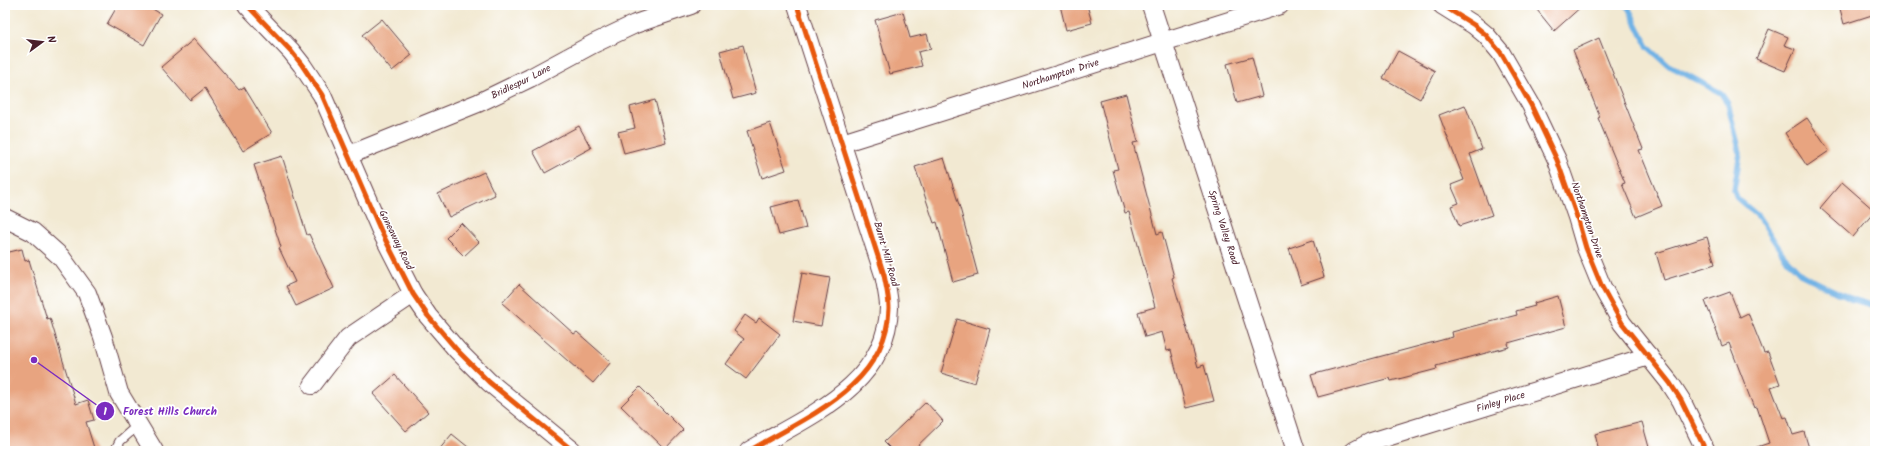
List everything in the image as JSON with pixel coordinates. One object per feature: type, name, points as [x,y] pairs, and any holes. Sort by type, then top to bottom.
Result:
[{"type":"street","name":"Goneaway Road","points":[[247,5],[302,65],[322,95],[381,232],[413,294],[428,316],[462,355],[489,382],[573,451]]},
{"type":"street","name":"Bridlespur Lane","points":[[349,155],[478,103],[635,24],[691,5]]},
{"type":"street","name":"Burnt Mill Road","points":[[749,451],[836,400],[852,387],[868,369],[880,347],[885,332],[889,309],[884,275],[797,5]]},
{"type":"street","name":"Spring Valley Road","points":[[1151,5],[1296,451]]},
{"type":"street","name":"Northampton Drive","points":[[842,143],[1280,5]]},
{"type":"street","name":"Northampton Drive","points":[[1442,5],[1474,25],[1486,35],[1501,53],[1532,105],[1557,160],[1586,248],[1602,287],[1622,323],[1681,400],[1706,451]]},
{"type":"street","points":[[5,218],[33,232],[62,257],[87,293],[103,337],[119,393],[154,451]]},
{"type":"street","points":[[312,385],[348,338],[413,294]]},
{"type":"street","name":"Finley Place","points":[[1354,451],[1371,442],[1648,356]]},
{"type":"lane","points":[[115,451],[120,440],[138,425]]},
{"type":"building","points":[[118,5],[146,5],[161,14],[144,45],[107,24]]},
{"type":"building","points":[[1060,5],[1087,5],[1092,23],[1066,30]]},
{"type":"building","points":[[1533,5],[1583,5],[1554,31]]},
{"type":"building","points":[[1839,5],[1875,5],[1875,14],[1844,24]]},
{"type":"building","points":[[903,12],[910,38],[927,34],[931,49],[918,52],[922,66],[890,74],[875,20]]},
{"type":"building","points":[[382,19],[412,55],[392,71],[362,35]]},
{"type":"building","points":[[1769,29],[1788,37],[1784,45],[1795,49],[1785,71],[1756,59]]},
{"type":"building","points":[[1599,38],[1643,149],[1639,150],[1662,206],[1636,217],[1622,184],[1625,183],[1598,118],[1600,117],[1573,50]]},
{"type":"building","points":[[194,39],[239,90],[244,87],[272,133],[243,151],[205,88],[190,100],[161,67]]},
{"type":"building","points":[[743,45],[756,93],[733,99],[720,51]]},
{"type":"building","points":[[1398,51],[1435,71],[1420,99],[1383,78]]},
{"type":"building","points":[[1252,57],[1262,96],[1237,103],[1227,64]]},
{"type":"building","points":[[1126,94],[1138,142],[1133,143],[1157,234],[1162,232],[1174,277],[1172,278],[1198,367],[1204,365],[1214,401],[1186,408],[1171,350],[1167,351],[1162,332],[1145,337],[1138,312],[1155,307],[1129,212],[1125,213],[1113,170],[1118,169],[1100,101]]},
{"type":"building","points":[[655,100],[666,142],[624,153],[618,132],[635,128],[630,107]]},
{"type":"building","points":[[1465,105],[1482,149],[1470,154],[1492,215],[1459,226],[1451,206],[1459,203],[1451,185],[1464,180],[1439,115]]},
{"type":"building","points":[[1807,118],[1829,151],[1807,166],[1785,133]]},
{"type":"building","points":[[770,123],[786,170],[762,178],[747,131]]},
{"type":"building","points":[[579,126],[591,148],[545,173],[533,151]]},
{"type":"building","points":[[282,156],[307,235],[309,234],[334,288],[296,306],[286,286],[295,282],[279,248],[281,247],[254,165]]},
{"type":"building","points":[[944,158],[960,208],[978,275],[953,282],[937,222],[934,223],[915,167]]},
{"type":"building","points":[[484,172],[495,195],[449,217],[438,194]]},
{"type":"building","points":[[1842,182],[1875,211],[1853,237],[1820,208]]},
{"type":"building","points":[[798,200],[806,228],[779,235],[771,207]]},
{"type":"building","points":[[461,223],[479,242],[464,256],[446,238]]},
{"type":"building","points":[[1707,237],[1715,264],[1664,280],[1656,253]]},
{"type":"building","points":[[1313,240],[1324,277],[1301,285],[1289,248]]},
{"type":"building","points":[[22,249],[25,261],[29,260],[47,319],[50,318],[76,404],[88,400],[94,420],[86,422],[95,451],[5,451],[5,253]]},
{"type":"building","points":[[802,273],[830,278],[821,326],[793,321]]},
{"type":"building","points":[[519,284],[574,334],[577,332],[611,362],[593,383],[502,303]]},
{"type":"building","points":[[1730,292],[1740,317],[1748,313],[1764,353],[1768,352],[1780,384],[1771,387],[1783,418],[1787,417],[1793,435],[1804,432],[1810,451],[1755,451],[1754,448],[1769,443],[1757,407],[1754,408],[1729,343],[1722,346],[1705,301]]},
{"type":"building","points":[[1558,296],[1566,327],[1508,343],[1509,347],[1436,366],[1437,369],[1391,381],[1390,378],[1318,397],[1311,375],[1453,337],[1452,332],[1517,315],[1516,311],[1535,306],[1534,303]]},
{"type":"building","points":[[745,315],[756,323],[759,318],[780,334],[746,379],[726,364],[744,339],[734,331]]},
{"type":"building","points":[[957,319],[990,329],[975,383],[941,373]]},
{"type":"building","points":[[395,375],[428,412],[406,431],[373,394]]},
{"type":"building","points":[[640,387],[683,430],[665,449],[621,406]]},
{"type":"building","points":[[926,402],[943,421],[912,451],[893,451],[884,442]]},
{"type":"building","points":[[1642,422],[1650,451],[1599,451],[1595,434]]},
{"type":"building","points":[[452,434],[473,451],[438,451]]},
{"type":"waterway","points":[[1627,5],[1648,47],[1668,65],[1721,93],[1728,104],[1740,153],[1734,190],[1737,198],[1758,216],[1784,256],[1802,275],[1851,299],[1875,306]]},
{"type":"cycle path","points":[[247,5],[291,51],[322,95],[381,231],[413,294],[428,316],[457,350],[489,382],[573,451]]},
{"type":"cycle path","points":[[749,451],[818,411],[840,396],[859,379],[874,358],[885,335],[889,308],[884,275],[797,5]]},
{"type":"cycle path","points":[[1442,5],[1474,25],[1486,35],[1501,53],[1531,105],[1557,160],[1586,248],[1602,287],[1622,323],[1670,383],[1681,400],[1706,451]]},
{"type":"place","name":"Forest Hills Church","points":[[34,360]]}]
